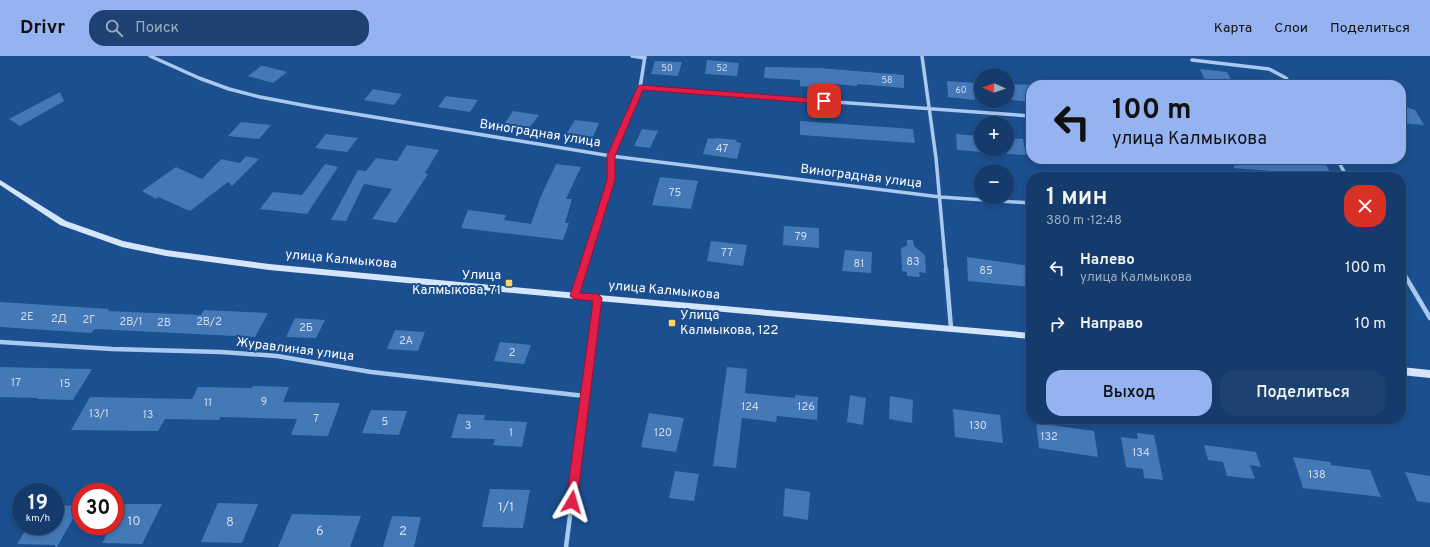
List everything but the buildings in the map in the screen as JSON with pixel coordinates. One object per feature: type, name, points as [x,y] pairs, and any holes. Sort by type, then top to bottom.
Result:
[{"type":"main road","name":"улица Калмыкова","points":[[0,182],[63,223],[122,244],[166,253],[269,267],[574,296],[1026,336]]},
{"type":"main road","points":[[1406,372],[1430,374]]},
{"type":"street","name":"Виноградная улица","points":[[150,56],[215,84],[265,98],[611,156],[940,197],[1026,203]]},
{"type":"street","points":[[574,296],[609,185],[612,167],[611,156],[640,88],[645,57],[632,56]]},
{"type":"street","points":[[922,56],[931,109],[940,197],[950,328]]},
{"type":"street","points":[[1192,60],[1269,69],[1287,80]]},
{"type":"street","points":[[640,88],[1026,116]]},
{"type":"street","points":[[1406,277],[1430,318]]},
{"type":"street","points":[[566,547],[598,298]]},
{"type":"street","name":"Журавлиная улица","points":[[0,342],[277,356],[371,372],[585,396]]},
{"type":"place","name":"Улица Калмыкова, 71","points":[[509,283]]},
{"type":"place","name":"Улица Калмыкова, 122","points":[[672,323]]},
{"type":"route","points":[[572,502],[598,298],[574,296],[611,180],[611,156],[640,88],[824,101]]}]
